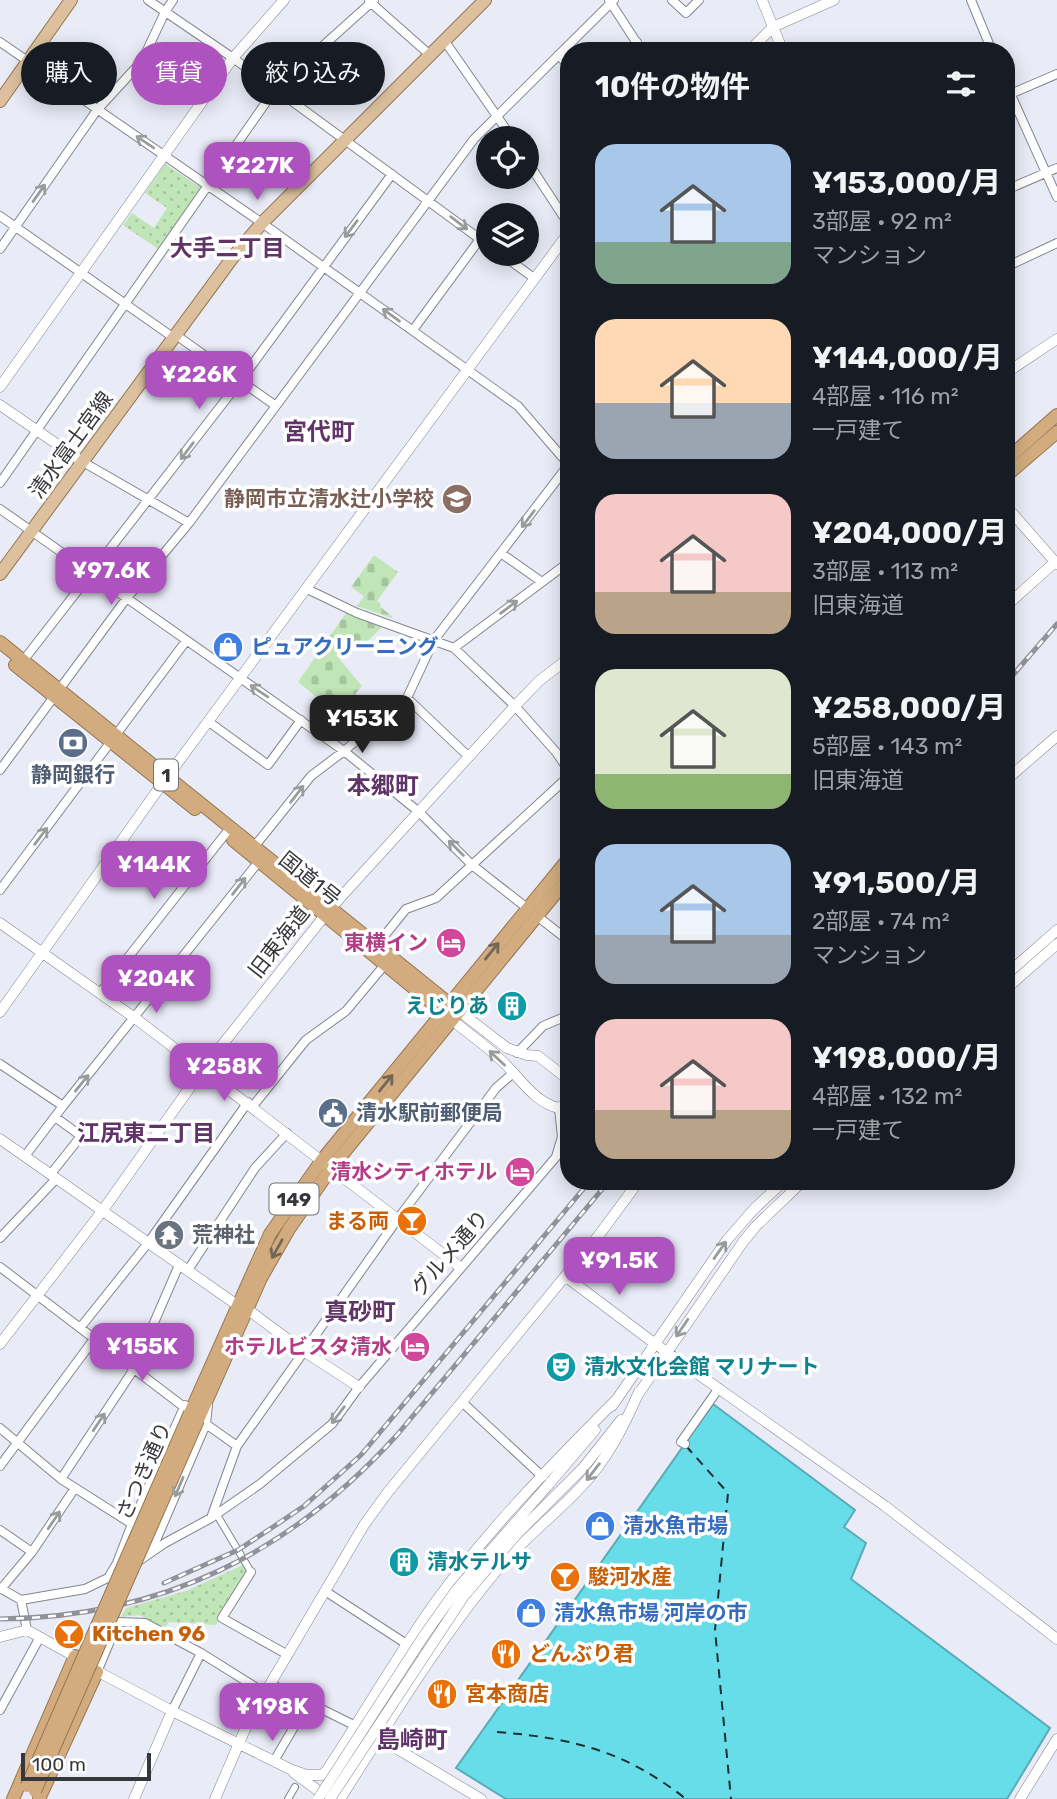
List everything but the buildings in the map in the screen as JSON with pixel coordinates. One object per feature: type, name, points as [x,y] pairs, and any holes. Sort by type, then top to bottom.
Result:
[{"type":"highway","points":[[1015,452],[1057,415]]},
{"type":"highway","points":[[1015,468],[1057,432]]},
{"type":"highway","name":"国道1号","points":[[0,642],[57,693]]},
{"type":"highway","name":"国道1号","points":[[0,653],[57,693],[451,1012]]},
{"type":"highway","points":[[451,1012],[532,912],[560,871]]},
{"type":"highway","points":[[532,912],[560,886]]},
{"type":"highway","name":"国道1号","points":[[327,912],[376,946],[388,961]]},
{"type":"highway","name":"さつき通り","points":[[20,1799],[33,1794],[242,1307],[327,1163],[451,1012]]},
{"type":"highway","points":[[13,1799],[75,1656]]},
{"type":"highway","points":[[33,1794],[97,1672]]},
{"type":"main road","points":[[34,42],[60,0]]},
{"type":"main road","points":[[38,42],[71,0]]},
{"type":"main road","name":"清水富士宮線","points":[[0,574],[233,257],[262,223],[345,138],[485,0]]},
{"type":"main road","points":[[0,87],[21,62]]},
{"type":"main road","points":[[0,101],[21,64]]},
{"type":"street","points":[[148,0],[241,64]]},
{"type":"street","points":[[0,249],[97,110],[142,61],[173,0]]},
{"type":"street","points":[[0,387],[233,58],[284,0]]},
{"type":"street","points":[[672,0],[686,13],[699,0]]},
{"type":"street","points":[[762,0],[779,42]]},
{"type":"street","points":[[758,42],[773,27],[834,0]]},
{"type":"street","points":[[971,0],[988,42]]},
{"type":"street","points":[[326,42],[371,1],[430,55]]},
{"type":"street","points":[[571,42],[611,1],[637,42]]},
{"type":"street","points":[[444,40],[504,126]]},
{"type":"street","points":[[0,42],[21,57]]},
{"type":"street","points":[[0,770],[126,599],[189,523],[474,139],[558,55]]},
{"type":"street","points":[[1015,92],[1057,74]]},
{"type":"street","points":[[90,105],[262,223],[518,406],[560,455]]},
{"type":"street","points":[[0,483],[264,105]]},
{"type":"street","points":[[299,105],[476,236]]},
{"type":"street","points":[[1015,109],[1057,197]]},
{"type":"street","points":[[1015,186],[1057,168]]},
{"type":"street","points":[[23,661],[150,500],[393,174]]},
{"type":"street","points":[[539,179],[560,211]]},
{"type":"street","points":[[0,216],[276,406]]},
{"type":"street","points":[[1015,263],[1057,243]]},
{"type":"street","points":[[412,330],[476,244]]},
{"type":"street","points":[[0,1012],[165,780],[560,244]]},
{"type":"street","points":[[518,266],[534,278]]},
{"type":"street","points":[[1015,367],[1057,339]]},
{"type":"street","points":[[0,405],[83,462],[189,523]]},
{"type":"street","points":[[26,1156],[259,855],[311,776],[407,698],[434,640],[560,477]]},
{"type":"street","points":[[0,509],[344,751],[419,812],[472,865],[560,934]]},
{"type":"street","points":[[1015,516],[1056,563],[1015,599]]},
{"type":"street","points":[[502,554],[542,582]]},
{"type":"street","points":[[454,648],[560,569]]},
{"type":"street","points":[[307,589],[357,613],[454,648],[515,706],[560,758]]},
{"type":"street","points":[[0,890],[186,641]]},
{"type":"street","name":"旧東海道","points":[[0,1345],[103,1210],[203,1069],[327,912],[515,706],[539,681],[560,665]]},
{"type":"street","points":[[407,698],[468,756]]},
{"type":"street","points":[[209,722],[268,765],[301,720]]},
{"type":"street","points":[[1015,772],[1057,736]]},
{"type":"street","points":[[376,946],[406,909],[432,901],[560,782]]},
{"type":"street","points":[[100,993],[227,830]]},
{"type":"street","points":[[0,923],[135,1018],[460,1267]]},
{"type":"street","points":[[1015,967],[1057,930]]},
{"type":"street","points":[[1015,981],[1057,944]]},
{"type":"street","points":[[80,1328],[148,1243],[250,1104],[306,1040],[346,1011],[388,961]]},
{"type":"street","points":[[451,1012],[507,1048],[517,1053],[538,1056],[560,1073]]},
{"type":"street","points":[[451,1012],[512,1074],[548,1105],[560,1106]]},
{"type":"street","points":[[517,1053],[543,1026],[560,1019]]},
{"type":"street","points":[[0,1064],[63,1106]]},
{"type":"street","points":[[288,1655],[222,1618],[251,1572],[214,1516],[237,1446],[397,1220],[496,1088],[512,1074]]},
{"type":"street","points":[[0,1237],[53,1177],[81,1136],[55,1117]]},
{"type":"street","points":[[61,1479],[134,1369],[184,1268],[255,1168],[287,1133]]},
{"type":"street","points":[[0,1139],[359,1387]]},
{"type":"street","name":"グルメ通り","points":[[21,1600],[72,1593],[128,1569],[260,1484],[332,1424],[359,1387],[556,1157],[560,1144]]},
{"type":"street","points":[[215,1799],[238,1744],[364,1525],[599,1235],[632,1190]]},
{"type":"street","points":[[0,1637],[27,1630],[75,1656],[97,1672],[238,1744],[292,1770],[322,1775],[434,1604],[459,1572],[589,1438],[727,1240],[774,1190]]},
{"type":"street","points":[[292,1770],[298,1778],[330,1799],[464,1596],[517,1534],[609,1438],[756,1226],[794,1190]]},
{"type":"street","points":[[0,1267],[237,1446]]},
{"type":"street","points":[[565,1276],[654,1343],[886,1506],[1057,1639]]},
{"type":"street","points":[[0,1466],[94,1339]]},
{"type":"street","points":[[151,1552],[194,1416],[206,1388]]},
{"type":"street","points":[[685,1444],[681,1442],[719,1388]]},
{"type":"street","points":[[340,1799],[430,1660],[497,1569],[530,1534],[581,1488],[595,1471],[623,1427],[639,1392]]},
{"type":"street","points":[[461,1402],[547,1480]]},
{"type":"street","points":[[107,1578],[117,1563],[132,1524],[194,1416]]},
{"type":"street","points":[[0,1428],[61,1479],[132,1524]]},
{"type":"street","points":[[318,1799],[423,1637],[457,1590],[547,1480]]},
{"type":"street","points":[[27,1630],[21,1600],[1,1589],[32,1552],[75,1488]]},
{"type":"street","points":[[0,1530],[32,1552]]},
{"type":"street","points":[[325,1591],[430,1660]]},
{"type":"street","points":[[97,1672],[118,1622],[145,1623],[268,1689],[308,1703],[379,1738],[481,1799]]},
{"type":"street","points":[[0,1710],[40,1637]]},
{"type":"street","points":[[134,1799],[172,1711],[201,1653]]},
{"type":"street","points":[[274,1761],[308,1703]]},
{"type":"street","points":[[1020,1799],[1057,1739]]},
{"type":"street","points":[[350,1799],[351,1782]]},
{"type":"street","points":[[288,1799],[295,1787]]},
{"type":"green space","points":[[165,164],[203,189],[161,251],[123,225],[132,213],[154,228],[167,208],[145,193]]},
{"type":"green space","points":[[374,555],[398,572],[377,601],[392,618],[357,606],[364,596],[351,587]]},
{"type":"green space","points":[[346,613],[382,627],[361,648],[351,639],[336,655],[362,686],[355,694],[360,700],[363,697],[372,707],[375,705],[383,712],[355,736],[332,719],[336,713],[298,682]]},
{"type":"green space","points":[[243,1565],[248,1571],[216,1625],[169,1622],[164,1629],[139,1615],[121,1617],[126,1608],[186,1591]]},
{"type":"water","points":[[713,1404],[855,1510],[844,1527],[866,1543],[851,1579],[1050,1728],[1007,1799],[506,1799],[456,1768]]},
{"type":"ferry route","points":[[686,1446],[728,1493],[715,1630],[731,1799]]},
{"type":"ferry route","points":[[497,1732],[550,1738],[597,1750],[641,1769],[686,1799]]},
{"type":"railway","points":[[1015,673],[1057,624]]},
{"type":"railway","points":[[164,1583],[238,1550],[304,1506],[361,1455],[582,1190]]},
{"type":"railway","points":[[0,1619],[59,1615],[115,1606],[168,1591],[219,1571],[267,1545],[312,1514],[356,1477],[397,1435],[601,1190]]},
{"type":"place","name":"静岡市立清水辻小学校","points":[[457,499]]},
{"type":"place","name":"ピュアクリーニング","points":[[228,647]]},
{"type":"place","name":"静岡銀行","points":[[73,743]]},
{"type":"place","name":"東横イン","points":[[451,943]]},
{"type":"place","name":"えじりあ","points":[[512,1006]]},
{"type":"place","name":"清水駅前郵便局","points":[[333,1113]]},
{"type":"place","name":"清水シティホテル","points":[[520,1172]]},
{"type":"place","name":"まる両","points":[[412,1221]]},
{"type":"place","name":"荒神社","points":[[169,1235]]},
{"type":"place","name":"ホテルビスタ清水","points":[[415,1347]]},
{"type":"place","name":"清水文化会館 マリナート","points":[[561,1367]]},
{"type":"place","name":"清水魚市場","points":[[600,1526]]},
{"type":"place","name":"清水テルサ","points":[[404,1562]]},
{"type":"place","name":"駿河水産","points":[[565,1577]]},
{"type":"place","name":"清水魚市場 河岸の市","points":[[531,1613]]},
{"type":"place","name":"Kitchen 96","points":[[69,1634]]},
{"type":"place","name":"どんぶり君","points":[[506,1654]]},
{"type":"place","name":"宮本商店","points":[[442,1694]]},
{"type":"district","name":"大手二丁目","points":[[227,248]]},
{"type":"district","name":"宮代町","points":[[319,432]]},
{"type":"district","name":"本郷町","points":[[383,786]]},
{"type":"district","name":"江尻東二丁目","points":[[146,1133]]},
{"type":"district","name":"真砂町","points":[[360,1312]]},
{"type":"district","name":"島崎町","points":[[412,1740]]}]
